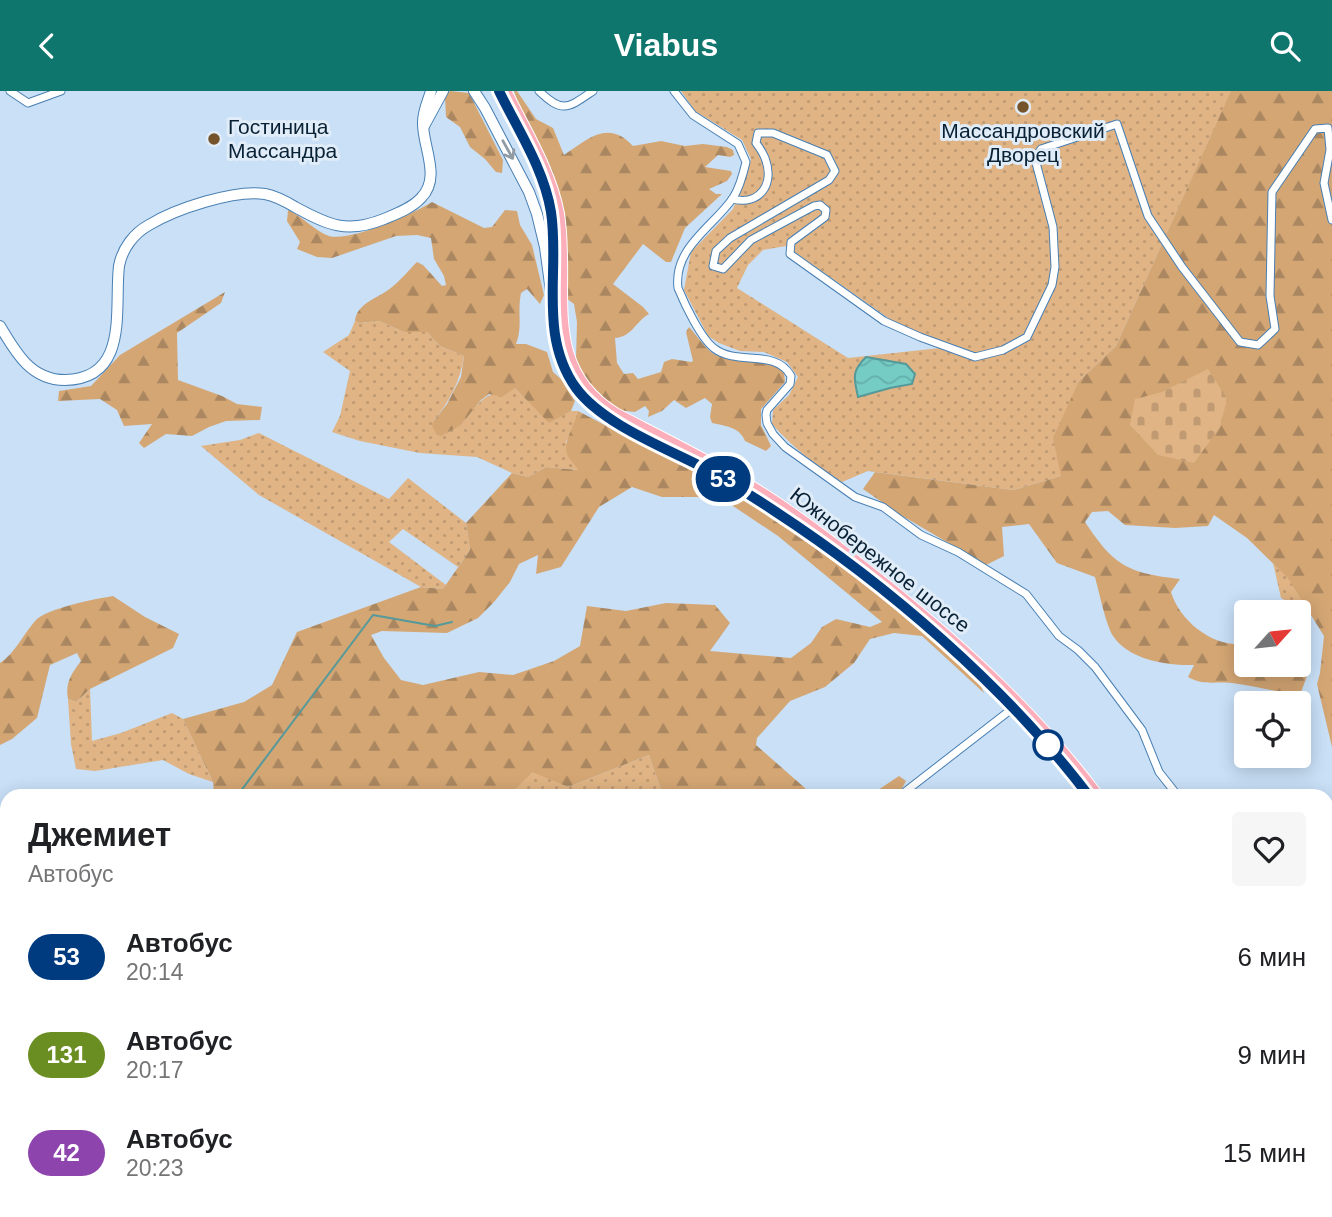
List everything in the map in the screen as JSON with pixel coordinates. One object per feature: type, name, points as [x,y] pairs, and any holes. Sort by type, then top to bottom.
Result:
[{"type":"highway","name":"Южнобережное шоссе","points":[[502,91],[546,192],[553,235],[552,299],[559,351],[574,385],[590,403],[613,420],[711,472],[809,534],[956,652],[1034,722],[1072,763],[1091,789]]},
{"type":"highway","name":"Южнобережное шоссе","points":[[502,91],[551,191],[559,234],[561,335],[569,362],[593,400],[615,415],[728,475],[804,524],[905,603],[1011,704],[1084,789]]},
{"type":"main road","points":[[0,326],[18,356],[29,368],[56,380],[85,377],[109,357],[116,342],[119,265],[134,235],[164,217],[228,196],[250,193],[278,198],[336,226],[362,227],[415,203],[425,193],[430,172],[422,119],[431,91]]},
{"type":"main road","points":[[423,129],[443,91]]},
{"type":"main road","points":[[474,91],[529,192],[545,247],[552,299]]},
{"type":"street","points":[[10,91],[28,103],[61,91]]},
{"type":"street","points":[[539,91],[559,107],[569,107],[593,91]]},
{"type":"street","points":[[674,91],[693,115],[737,144],[746,162],[732,199],[682,258],[678,288],[705,338],[715,349],[724,354],[779,363],[788,369],[790,384],[767,410],[767,423],[773,434],[785,447],[855,497],[883,507],[921,535],[957,552],[1026,594],[1059,636],[1095,667],[1142,730],[1159,772],[1172,789]]},
{"type":"street","points":[[732,199],[746,202],[760,196],[769,180],[766,158],[756,143],[758,133],[773,133],[827,155],[835,171],[829,180],[730,238],[716,251],[713,266],[723,269],[751,240],[820,205],[825,209],[825,217],[791,241],[789,254],[884,321],[975,357],[1003,349],[1027,337],[1052,285],[1055,267],[1053,227],[1035,159],[1041,149],[1117,124],[1148,216],[1182,267],[1240,342],[1258,345],[1275,329],[1270,296],[1272,192],[1315,129],[1328,128],[1329,150],[1325,183],[1332,220]]},
{"type":"street","points":[[908,789],[1011,704]]},
{"type":"green space","points":[[450,91],[469,93],[503,160],[502,173],[496,172],[470,147],[460,127],[446,117],[445,97]]},
{"type":"green space","points":[[514,91],[517,91],[536,119],[553,128],[564,155],[590,138],[607,133],[624,138],[633,146],[661,141],[685,146],[703,144],[727,147],[733,150],[734,155],[718,155],[705,167],[731,171],[732,174],[727,181],[709,189],[716,194],[722,194],[685,228],[671,262],[666,262],[643,244],[613,284],[649,314],[626,335],[615,338],[617,363],[624,374],[633,373],[638,379],[661,372],[664,362],[672,359],[693,361],[686,332],[689,327],[716,355],[777,366],[784,372],[785,382],[761,409],[761,425],[771,446],[766,451],[745,441],[736,430],[712,423],[712,404],[705,398],[686,408],[674,400],[662,411],[648,417],[649,411],[645,406],[635,412],[617,410],[587,381],[576,359],[577,322],[574,304],[563,296],[565,227],[559,195],[547,159]]},
{"type":"green space","points":[[681,91],[1332,91],[1332,627],[1311,615],[1311,600],[1281,598],[1202,250],[1220,116],[1116,346],[1079,381],[1061,476],[1013,490],[868,471],[842,482],[805,456],[772,424],[773,410],[789,395],[798,377],[787,362],[764,352],[740,351],[708,336],[684,290],[691,252],[733,209],[751,159],[742,140],[695,111]],"holes":[[[786,246],[901,327],[940,348],[848,358],[737,288],[748,265],[763,250]]]},
{"type":"green space","points":[[1231,91],[1332,91],[1332,747],[1317,684],[1324,636],[1311,615],[1311,600],[1302,600],[1288,578],[1247,538],[1214,515],[1208,526],[1175,528],[1125,525],[1108,511],[1092,512],[1085,522],[1105,549],[1124,565],[1147,574],[1180,579],[1171,592],[1175,603],[1190,623],[1200,631],[1222,642],[1234,644],[1234,677],[1307,677],[1301,691],[1277,691],[1232,683],[1200,681],[1188,677],[1194,665],[1161,663],[1129,651],[1110,631],[1095,577],[1057,563],[1029,524],[1002,527],[1004,556],[986,565],[899,514],[863,489],[875,472],[1013,490],[1061,476],[1053,438],[1079,381],[1116,346]]},
{"type":"green space","points":[[432,202],[484,228],[492,227],[505,210],[517,211],[520,225],[532,245],[544,295],[540,304],[527,289],[521,293],[516,344],[526,344],[547,352],[553,372],[562,380],[575,401],[571,411],[549,423],[515,388],[502,397],[489,394],[461,425],[441,436],[437,435],[432,426],[433,422],[447,404],[461,377],[464,356],[440,346],[427,332],[404,332],[379,321],[355,321],[364,305],[392,287],[417,262],[442,286],[446,285],[434,259],[431,238],[417,235],[396,236],[332,258],[317,257],[297,249],[300,242],[287,221],[288,210],[324,234],[339,237],[381,226]]},
{"type":"green space","points":[[225,292],[221,303],[177,333],[178,380],[237,404],[262,407],[260,420],[226,421],[192,436],[166,434],[144,448],[139,443],[152,424],[124,426],[117,410],[100,399],[58,401],[59,391],[91,386],[120,355]]},
{"type":"green space","points":[[355,321],[379,321],[404,332],[427,332],[440,346],[464,356],[453,391],[433,422],[461,425],[483,399],[515,388],[549,422],[571,411],[578,411],[577,421],[566,442],[579,470],[546,467],[528,477],[512,473],[477,457],[420,453],[360,441],[332,432],[340,416],[350,371],[323,352],[349,335]]},
{"type":"green space","points":[[1208,369],[1227,399],[1220,427],[1194,463],[1158,455],[1130,425],[1135,399],[1162,392]]},
{"type":"green space","points":[[578,411],[721,486],[810,539],[923,631],[980,684],[984,693],[922,636],[894,633],[870,639],[854,663],[825,687],[790,701],[757,738],[756,745],[806,789],[661,789],[649,755],[568,787],[532,772],[516,789],[214,789],[213,782],[183,719],[244,702],[272,685],[297,632],[421,587],[443,589],[470,550],[466,523],[512,473],[528,477],[546,467],[578,470],[566,451]],"holes":[[[632,487],[662,497],[698,497],[730,504],[778,536],[882,622],[870,627],[836,619],[822,627],[811,643],[791,658],[710,651],[730,623],[715,605],[666,603],[626,611],[587,606],[580,646],[554,661],[513,675],[479,672],[423,685],[401,680],[371,635],[382,631],[447,633],[478,618],[510,582],[519,564],[538,555],[536,574],[561,567],[599,507]]]},
{"type":"green space","points":[[259,433],[389,499],[408,478],[466,523],[470,550],[458,567],[403,529],[389,542],[446,585],[443,589],[421,587],[259,495],[201,446],[240,440]]},
{"type":"green space","points":[[113,596],[145,617],[179,634],[173,648],[90,689],[76,702],[68,699],[67,688],[81,661],[77,653],[50,665],[37,718],[12,739],[0,745],[0,663],[41,616],[72,605]]},
{"type":"green space","points":[[90,689],[92,741],[172,713],[183,719],[213,782],[189,774],[163,760],[95,771],[76,769],[71,744],[68,699],[76,702]]},
{"type":"green space","points":[[649,755],[661,789],[515,789],[532,771],[568,787]]},
{"type":"green space","points":[[899,776],[906,781],[902,789],[880,789]]},
{"type":"water","points":[[866,357],[906,364],[915,374],[912,384],[858,397],[855,375]]},
{"type":"waterway","points":[[242,789],[373,615],[435,626],[452,622]]},
{"type":"bus line","name":"53","points":[[499,91],[546,192],[553,235],[552,315],[555,334],[568,375],[581,394],[613,420],[711,472],[772,509],[879,588],[983,678],[1042,739],[1084,789]]},
{"type":"place","name":"Массандровский Дворец","points":[[1023,107]]},
{"type":"place","name":"Гостиница Массандра","points":[[214,139]]}]
